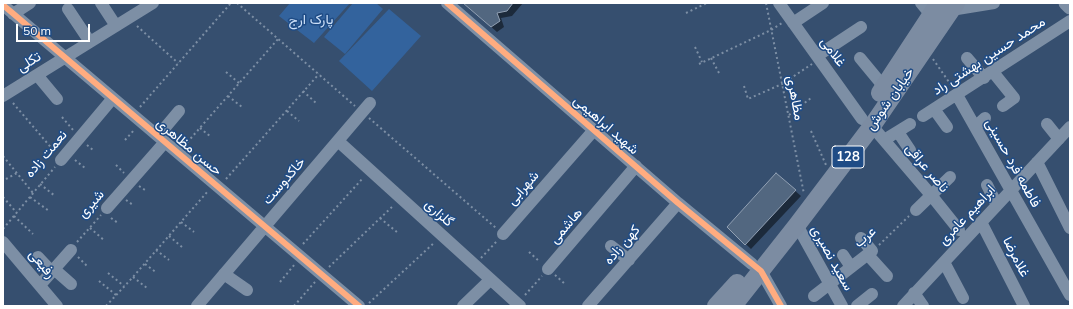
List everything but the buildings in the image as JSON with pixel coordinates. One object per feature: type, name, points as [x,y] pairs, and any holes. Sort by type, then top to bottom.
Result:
[{"type":"main road","name":"خیابان شوش","points":[[733,306],[804,197],[827,166],[867,122],[926,48],[940,7]]},
{"type":"main road","name":"خیابان شوش","points":[[716,306],[736,285],[757,267],[797,225],[867,122],[884,87],[940,7]]},
{"type":"street","points":[[13,14],[30,3]]},
{"type":"street","points":[[101,3],[116,26]]},
{"type":"street","name":"تکلی","points":[[4,95],[153,3]]},
{"type":"street","name":"شهید ابراهیمی","points":[[446,3],[678,203],[757,267]]},
{"type":"street","name":"غلامی","points":[[779,3],[818,58],[867,122]]},
{"type":"street","points":[[791,20],[823,3]]},
{"type":"street","points":[[940,7],[994,3]]},
{"type":"street","points":[[1066,3],[1070,7]]},
{"type":"street","name":"حسن مظاهری","points":[[3,5],[359,306]]},
{"type":"street","points":[[68,9],[90,42]]},
{"type":"street","name":"محمد حسین بهشتی راد","points":[[923,116],[989,75],[1070,21]]},
{"type":"street","points":[[818,58],[861,28]]},
{"type":"street","points":[[860,58],[884,87]]},
{"type":"street","points":[[967,58],[989,75],[1014,98],[1003,106]]},
{"type":"street","points":[[37,75],[57,99]]},
{"type":"street","name":"فاطمه فرد حسینی","points":[[957,95],[1070,295]]},
{"type":"street","name":"نعمت زاده","points":[[61,160],[113,98]]},
{"type":"street","name":"خاکدوست","points":[[197,306],[367,108]]},
{"type":"street","points":[[934,109],[947,127]]},
{"type":"street","name":"شیری","points":[[107,208],[161,139],[179,111]]},
{"type":"street","points":[[975,127],[985,118]]},
{"type":"street","name":"ناصر عراقی","points":[[867,122],[931,195],[959,230]]},
{"type":"street","points":[[884,140],[910,124]]},
{"type":"street","points":[[1047,124],[1066,133]]},
{"type":"street","name":"شهرابی","points":[[503,234],[594,130]]},
{"type":"street","points":[[898,132],[910,150]]},
{"type":"street","name":"ابراهیم عامری","points":[[903,306],[1037,162],[1066,133]]},
{"type":"street","name":"گلزاری","points":[[338,142],[518,305]]},
{"type":"street","points":[[1037,162],[1070,228]]},
{"type":"street","name":"هاشمی","points":[[548,270],[636,166]]},
{"type":"street","points":[[916,210],[950,177]]},
{"type":"street","points":[[987,185],[997,205]]},
{"type":"street","name":"کهن زاده","points":[[588,306],[678,203]]},
{"type":"street","name":"غلامرضا","points":[[981,222],[1024,306]]},
{"type":"street","name":"سعید نصیری","points":[[797,225],[842,306]]},
{"type":"street","points":[[861,238],[887,276]]},
{"type":"street","name":"رفیعی","points":[[3,242],[57,306]]},
{"type":"street","points":[[611,246],[629,260]]},
{"type":"street","points":[[40,285],[71,250]]},
{"type":"street","name":"عرب","points":[[814,296],[870,253]]},
{"type":"street","points":[[843,255],[851,267]]},
{"type":"street","points":[[38,257],[71,284]]},
{"type":"street","points":[[944,262],[963,298]]},
{"type":"street","points":[[757,267],[781,306]]},
{"type":"street","points":[[224,274],[247,290]]},
{"type":"street","points":[[462,306],[490,280]]},
{"type":"street","points":[[914,293],[923,306]]},
{"type":"street","points":[[857,306],[872,294]]},
{"type":"path","points":[[125,140],[137,118],[179,63],[231,3]]},
{"type":"path","points":[[237,3],[319,74],[367,108],[503,234],[475,266]]},
{"type":"path","points":[[686,13],[707,3]]},
{"type":"path","points":[[128,18],[179,63]]},
{"type":"path","points":[[699,64],[791,20]]},
{"type":"path","points":[[178,153],[278,39]]},
{"type":"path","points":[[695,46],[702,62]]},
{"type":"path","points":[[926,48],[957,95]]},
{"type":"path","points":[[711,58],[719,73]]},
{"type":"path","points":[[744,86],[748,99],[782,84],[818,58]]},
{"type":"path","points":[[226,72],[239,83]]},
{"type":"path","points":[[106,306],[133,278],[181,222],[287,111],[319,74]]},
{"type":"path","points":[[303,92],[316,103]]},
{"type":"path","points":[[4,95],[61,160]]},
{"type":"path","points":[[228,96],[242,107]]},
{"type":"path","points":[[789,115],[811,98]]},
{"type":"path","points":[[287,111],[299,121]]},
{"type":"path","points":[[62,117],[79,138]]},
{"type":"path","points":[[200,128],[211,137]]},
{"type":"path","points":[[811,131],[827,166]]},
{"type":"path","points":[[3,156],[33,193]]},
{"type":"path","points":[[280,282],[298,255],[370,170]]},
{"type":"path","points":[[6,179],[16,173]]},
{"type":"path","points":[[40,184],[55,196]]},
{"type":"path","points":[[3,197],[17,213]]},
{"type":"path","points":[[30,197],[49,211]]},
{"type":"path","points":[[294,306],[321,274],[401,199]]},
{"type":"path","points":[[14,216],[33,234]]},
{"type":"path","points":[[380,218],[398,233]]},
{"type":"path","points":[[181,222],[194,232]]},
{"type":"path","points":[[90,228],[104,241]]},
{"type":"path","points":[[169,236],[182,247]]},
{"type":"path","points":[[366,306],[442,236]]},
{"type":"path","points":[[156,250],[169,260]]},
{"type":"path","points":[[518,305],[548,270],[529,252]]},
{"type":"path","points":[[145,264],[157,273]]},
{"type":"path","points":[[108,273],[124,286]]},
{"type":"path","points":[[133,278],[147,288]]},
{"type":"path","points":[[99,281],[116,295]]},
{"type":"green space","name":"پارک ارج","points":[[290,3],[350,3],[314,43],[279,16]]},
{"type":"green space","points":[[353,3],[376,3],[383,9],[345,54],[324,37]]},
{"type":"green space","points":[[389,9],[421,36],[372,91],[339,61]]},
{"type":"cycle path","points":[[447,3],[678,203],[761,271],[781,306]]},
{"type":"cycle path","points":[[3,5],[359,306]]}]
